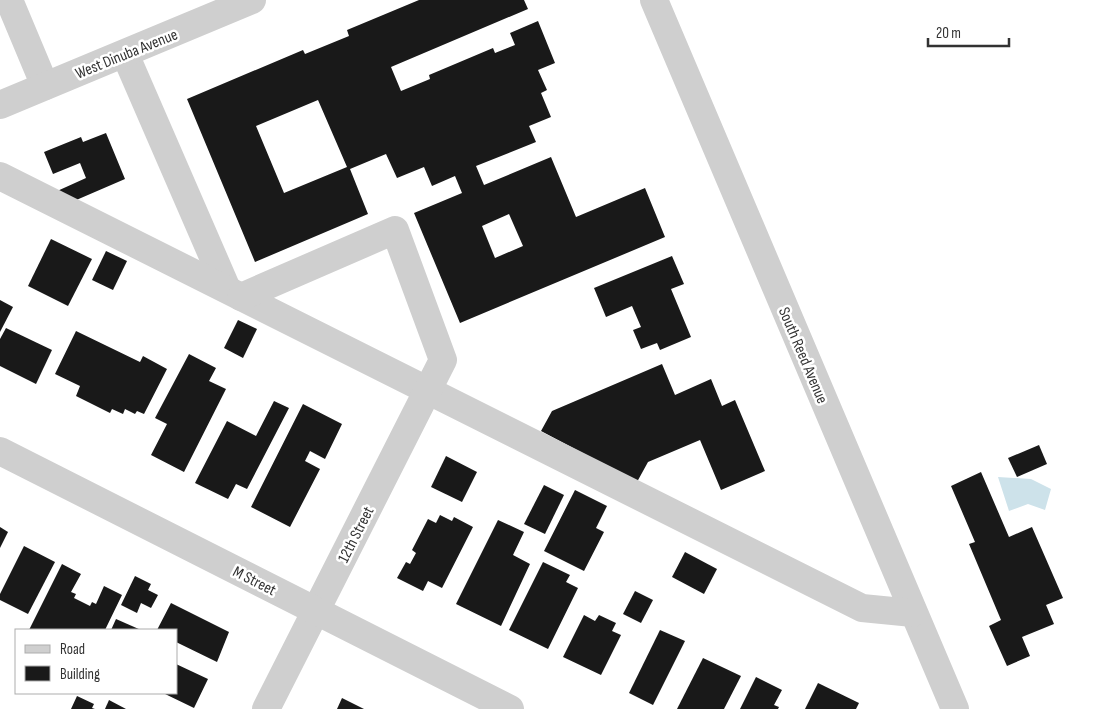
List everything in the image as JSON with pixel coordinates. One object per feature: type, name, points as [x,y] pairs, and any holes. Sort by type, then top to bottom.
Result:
[{"type":"street","points":[[9,0],[45,86]]},
{"type":"street","name":"West Dinuba Avenue","points":[[0,105],[252,0]]},
{"type":"street","name":"South Reed Avenue","points":[[654,0],[913,613],[945,702]]},
{"type":"street","points":[[125,54],[234,293]]},
{"type":"street","points":[[0,176],[862,608],[913,613]]},
{"type":"street","name":"12th Street","points":[[234,293],[395,230],[443,360],[266,709]]},
{"type":"street","name":"M Street","points":[[0,451],[510,709]]},
{"type":"water","points":[[998,477],[1031,479],[1051,489],[1045,510],[1028,504],[1009,511]]},
{"type":"building","points":[[419,0],[524,0],[528,9],[391,67],[401,91],[430,79],[429,75],[493,48],[495,53],[515,45],[510,33],[538,21],[555,63],[538,70],[547,90],[541,93],[551,117],[529,126],[536,142],[476,166],[484,185],[551,157],[576,217],[645,188],[665,237],[460,323],[414,213],[462,193],[455,176],[432,186],[424,167],[397,178],[386,154],[350,169],[368,214],[255,262],[187,99],[303,50],[305,54],[349,36],[347,30]],"holes":[[[318,100],[347,167],[284,193],[256,126]],[[509,214],[523,246],[495,258],[482,226]]]},
{"type":"building","points":[[106,133],[125,179],[74,201],[55,192],[86,178],[80,163],[53,174],[44,152],[81,137],[83,142]]},
{"type":"building","points":[[51,239],[92,259],[68,306],[28,286]]},
{"type":"building","points":[[106,251],[127,261],[113,290],[92,280]]},
{"type":"building","points":[[672,256],[684,284],[671,289],[691,337],[660,350],[657,343],[641,349],[633,330],[641,327],[632,306],[606,317],[594,288]]},
{"type":"building","points":[[0,300],[13,307],[0,332]]},
{"type":"building","points":[[238,320],[257,329],[243,358],[224,348]]},
{"type":"building","points":[[6,328],[52,350],[36,384],[0,366],[0,339]]},
{"type":"building","points":[[76,331],[140,362],[143,356],[167,369],[144,414],[137,411],[135,414],[125,409],[123,414],[112,409],[110,413],[76,396],[80,386],[55,374]]},
{"type":"building","points":[[189,354],[216,368],[209,381],[226,389],[184,472],[151,455],[167,424],[155,418]]},
{"type":"building","points":[[662,364],[675,395],[711,379],[722,406],[735,400],[765,471],[721,490],[700,440],[648,462],[637,482],[541,431],[552,411]]},
{"type":"building","points":[[274,401],[289,408],[247,489],[236,484],[228,499],[195,483],[227,421],[256,436]]},
{"type":"building","points":[[303,404],[342,424],[325,459],[310,451],[305,461],[320,469],[290,527],[251,507]]},
{"type":"building","points":[[1039,445],[1047,464],[1017,477],[1008,458]]},
{"type":"building","points":[[446,456],[477,472],[462,502],[431,487]]},
{"type":"building","points":[[981,472],[1009,537],[1032,527],[1063,598],[1046,605],[1054,624],[1022,637],[1030,656],[1007,666],[989,626],[1001,620],[969,544],[975,542],[951,486]]},
{"type":"building","points":[[544,485],[564,495],[545,534],[524,524]]},
{"type":"building","points":[[575,490],[607,506],[596,528],[604,532],[584,571],[544,551]]},
{"type":"building","points":[[440,515],[452,521],[454,517],[473,527],[442,588],[428,581],[423,591],[397,578],[406,562],[410,564],[416,553],[412,550],[428,519],[436,523]]},
{"type":"building","points":[[498,520],[524,532],[513,555],[530,564],[501,626],[456,604]]},
{"type":"building","points":[[0,527],[8,532],[0,548]]},
{"type":"building","points":[[24,546],[55,562],[28,614],[0,600],[0,594]]},
{"type":"building","points":[[685,552],[717,569],[704,594],[672,577]]},
{"type":"building","points":[[543,562],[570,575],[566,582],[578,588],[548,649],[509,630]]},
{"type":"building","points":[[62,564],[81,574],[71,592],[76,594],[74,598],[90,606],[92,602],[96,604],[104,586],[122,595],[105,629],[30,629]]},
{"type":"building","points":[[135,576],[151,584],[148,590],[158,595],[151,608],[141,603],[137,613],[121,605]]},
{"type":"building","points":[[635,591],[653,600],[641,623],[623,614]]},
{"type":"building","points":[[171,603],[229,632],[217,662],[178,643],[178,629],[158,629]]},
{"type":"building","points":[[584,615],[595,621],[599,615],[616,623],[612,631],[621,635],[601,675],[563,657]]},
{"type":"building","points":[[116,619],[139,629],[111,629]]},
{"type":"building","points":[[660,630],[685,641],[653,705],[629,693]]},
{"type":"building","points":[[703,658],[741,676],[724,709],[677,709]]},
{"type":"building","points":[[178,665],[208,679],[194,708],[165,694],[178,694]]},
{"type":"building","points":[[756,677],[782,690],[774,705],[779,707],[778,709],[740,709]]},
{"type":"building","points":[[818,683],[859,703],[856,709],[805,709]]},
{"type":"building","points":[[77,696],[94,704],[92,708],[95,709],[71,709]]},
{"type":"building","points":[[342,698],[364,709],[337,709]]},
{"type":"building","points":[[109,700],[126,709],[105,709]]}]
